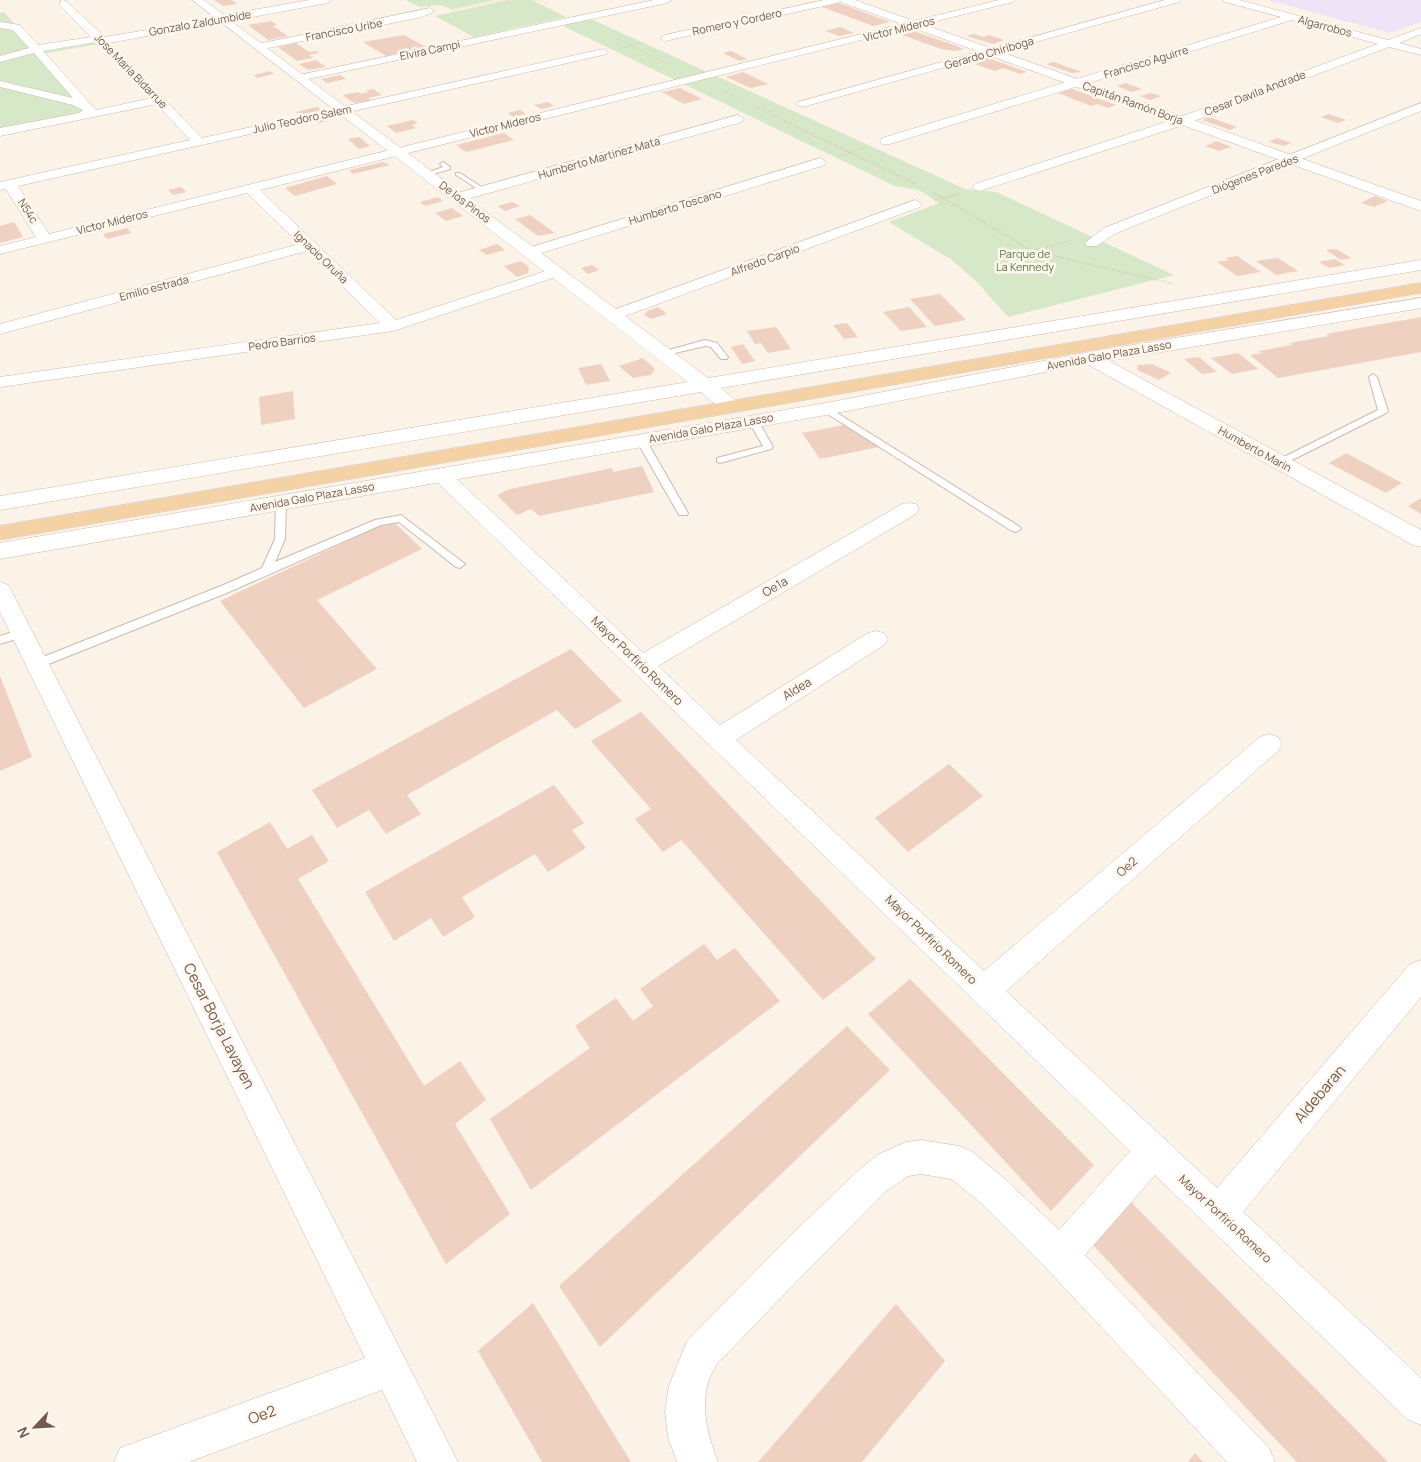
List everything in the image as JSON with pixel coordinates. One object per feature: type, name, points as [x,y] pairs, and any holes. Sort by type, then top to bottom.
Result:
[{"type":"main road","name":"Avenida Galo Plaza Lasso","points":[[0,517],[1421,276]]},
{"type":"main road","name":"Avenida Galo Plaza Lasso","points":[[0,533],[718,396],[1421,288]]},
{"type":"street","name":"De los Pinos","points":[[197,0],[397,152],[460,197],[718,396]]},
{"type":"street","name":"Gonzalo Zaldumbide","points":[[0,58],[327,0]]},
{"type":"street","name":"Elvira Campi","points":[[299,78],[561,21],[668,0]]},
{"type":"street","name":"Romero y Cordero","points":[[665,38],[838,0]]},
{"type":"street","name":"Capitán Ramón Borja","points":[[845,0],[1421,205]]},
{"type":"street","name":"Victor Mideros","points":[[0,250],[1010,0]]},
{"type":"street","name":"Gerardo Chiriboga","points":[[802,104],[1176,0]]},
{"type":"street","name":"Algarrobos","points":[[1228,0],[1392,41],[1421,46]]},
{"type":"street","name":"Algarrobos","points":[[1249,0],[1392,41],[1421,52]]},
{"type":"street","name":"Jose Maria Bidarrue","points":[[62,2],[160,100],[198,141]]},
{"type":"street","name":"Francisco Uribe","points":[[258,47],[430,11]]},
{"type":"street","name":"Francisco Aguirre","points":[[886,141],[1292,17]]},
{"type":"street","points":[[0,25],[16,27],[39,52],[84,110]]},
{"type":"street","name":"Cesar Davila Andrade","points":[[980,187],[1182,120],[1421,31]]},
{"type":"street","name":"Julio Teodoro Salem","points":[[5,185],[603,52]]},
{"type":"street","points":[[0,84],[18,74]]},
{"type":"street","points":[[0,84],[84,110]]},
{"type":"street","points":[[0,132],[66,119],[84,110],[160,100]]},
{"type":"street","name":"Diógenes Paredes","points":[[1092,243],[1109,231],[1421,107]]},
{"type":"street","name":"Humberto Martinez Mata","points":[[460,197],[738,119]]},
{"type":"street","name":"Humberto Toscano","points":[[530,252],[820,162]]},
{"type":"street","name":"N54c","points":[[5,185],[45,239]]},
{"type":"street","name":"Ignacio Oruña","points":[[250,188],[393,326]]},
{"type":"street","name":"Alfredo Carpio","points":[[614,315],[915,204]]},
{"type":"street","name":"Emilio estrada","points":[[0,330],[308,246]]},
{"type":"street","name":"Avenida Galo Plaza Lasso","points":[[0,503],[718,396],[1220,298],[1421,264]]},
{"type":"street","name":"Pedro Barrios","points":[[0,382],[393,326],[557,272]]},
{"type":"street","name":"Avenida Galo Plaza Lasso","points":[[0,551],[826,408],[1090,358],[1421,303]]},
{"type":"street","name":"Humberto Marin","points":[[1090,358],[1421,540]]},
{"type":"street","name":"Mayor Porfirio Romero","points":[[441,475],[1421,1405]]},
{"type":"street","name":"Oe1a","points":[[641,665],[909,509]]},
{"type":"street","name":"Cesar Borja Lavayen","points":[[0,590],[11,637],[37,664],[438,1462]]},
{"type":"street","name":"Aldea","points":[[718,738],[876,639]]},
{"type":"street","name":"Oe2","points":[[984,990],[1269,744]]},
{"type":"street","name":"Aldebaran","points":[[1220,1213],[1421,974]]},
{"type":"street","points":[[1060,1256],[1153,1151]]},
{"type":"street","points":[[698,1462],[692,1450],[685,1417],[686,1390],[699,1358],[755,1297],[866,1186],[891,1166],[906,1159],[921,1157],[959,1163],[993,1191],[1060,1256],[1255,1462]]},
{"type":"street","name":"Oe2","points":[[134,1462],[390,1368]]},
{"type":"lane","points":[[427,174],[448,168],[443,164]]},
{"type":"lane","points":[[458,174],[483,190]]},
{"type":"lane","points":[[662,353],[705,343],[714,345],[724,356]]},
{"type":"lane","points":[[1279,463],[1383,411],[1373,377]]},
{"type":"lane","points":[[826,408],[1016,529]]},
{"type":"lane","points":[[720,460],[768,447],[753,420]]},
{"type":"lane","points":[[640,440],[682,512]]},
{"type":"lane","points":[[266,570],[280,540],[281,502]]},
{"type":"lane","points":[[37,664],[225,589],[379,522],[401,518],[460,564]]},
{"type":"path","points":[[430,11],[457,9],[504,0]]},
{"type":"path","points":[[615,37],[740,100]]},
{"type":"path","points":[[603,52],[665,38]]},
{"type":"path","points":[[749,104],[918,185]]},
{"type":"path","points":[[738,119],[802,104]]},
{"type":"path","points":[[820,162],[886,141]]},
{"type":"path","points":[[915,204],[944,198],[980,187]]},
{"type":"path","points":[[927,189],[1032,251],[1157,279],[1220,298]]},
{"type":"path","points":[[1032,251],[1074,240],[1092,243]]},
{"type":"shaded area","points":[[1268,0],[1421,0],[1421,22],[1390,33]]},
{"type":"green space","points":[[406,0],[496,0],[452,9],[439,5],[420,7]]},
{"type":"green space","points":[[508,0],[532,0],[566,17],[474,37],[435,16]]},
{"type":"green space","points":[[4,12],[37,49],[100,38],[104,43],[41,54],[88,112],[0,132],[0,13]]},
{"type":"green space","name":"Parque de La Kennedy","points":[[591,19],[965,189],[996,192],[1174,275],[1008,317],[976,281],[952,260],[889,222],[939,203],[919,190],[895,186],[561,25]]},
{"type":"building","points":[[214,0],[232,0],[237,4],[223,6]]},
{"type":"building","points":[[839,3],[890,22],[873,26],[822,7]]},
{"type":"building","points":[[271,21],[277,25],[273,26],[288,36],[268,40],[248,25]]},
{"type":"building","points":[[840,27],[854,33],[839,36],[825,31]]},
{"type":"building","points":[[911,30],[964,49],[956,51],[941,49],[897,33]]},
{"type":"building","points":[[974,34],[984,37],[989,35],[1004,40],[993,44],[967,36]]},
{"type":"building","points":[[404,35],[426,47],[386,56],[363,42]]},
{"type":"building","points":[[296,43],[309,52],[316,51],[319,53],[309,55],[313,58],[297,61],[278,47]]},
{"type":"building","points":[[731,51],[747,59],[739,61],[723,53]]},
{"type":"building","points":[[984,58],[1027,72],[1020,74],[1003,68],[995,71],[975,64],[981,62],[976,60]]},
{"type":"building","points":[[316,60],[326,67],[308,70],[299,64]]},
{"type":"building","points":[[1054,62],[1082,72],[1072,73],[1046,64]]},
{"type":"building","points":[[270,71],[274,74],[257,78],[254,75]]},
{"type":"building","points":[[743,72],[768,84],[751,88],[726,77]]},
{"type":"building","points":[[340,75],[346,79],[327,83],[321,79]]},
{"type":"building","points":[[1126,83],[1142,89],[1132,92],[1117,86]]},
{"type":"building","points":[[680,88],[702,99],[684,104],[662,92]]},
{"type":"building","points":[[373,89],[382,95],[368,98],[371,100],[359,103],[352,102],[343,95],[358,92],[361,94],[368,92],[366,90]]},
{"type":"building","points":[[1072,89],[1116,105],[1108,108],[1097,104],[1091,106],[1058,93]]},
{"type":"building","points":[[1150,93],[1161,96],[1150,100],[1140,96]]},
{"type":"building","points":[[548,102],[554,106],[541,109],[534,105]]},
{"type":"building","points":[[317,107],[321,110],[300,115],[296,112]]},
{"type":"building","points":[[520,110],[526,114],[513,117],[508,113]]},
{"type":"building","points":[[1329,114],[1346,120],[1338,123],[1321,117]]},
{"type":"building","points":[[326,116],[334,119],[319,123],[315,119]]},
{"type":"building","points":[[1209,117],[1237,127],[1230,130],[1202,120]]},
{"type":"building","points":[[413,120],[418,123],[412,125],[416,128],[396,133],[387,126]]},
{"type":"building","points":[[504,133],[514,140],[466,152],[456,145]]},
{"type":"building","points":[[359,137],[370,146],[359,149],[348,139]]},
{"type":"building","points":[[1277,138],[1291,143],[1284,146],[1269,142]]},
{"type":"building","points":[[1217,141],[1231,147],[1219,151],[1205,146]]},
{"type":"building","points":[[383,162],[390,165],[353,174],[349,170]]},
{"type":"building","points":[[327,176],[337,184],[295,196],[285,188]]},
{"type":"building","points":[[181,187],[186,192],[173,195],[168,190]]},
{"type":"building","points":[[1375,196],[1388,201],[1374,207],[1361,203]]},
{"type":"building","points":[[438,197],[443,201],[425,206],[420,202]]},
{"type":"building","points":[[512,202],[520,206],[505,211],[498,206]]},
{"type":"building","points":[[452,208],[463,216],[446,221],[435,213]]},
{"type":"building","points":[[530,215],[555,233],[538,236],[515,219]]},
{"type":"building","points":[[14,222],[23,237],[0,243],[0,226]]},
{"type":"building","points":[[127,228],[131,233],[107,239],[103,234]]},
{"type":"building","points":[[497,244],[505,250],[487,255],[479,250]]},
{"type":"building","points":[[1336,249],[1351,258],[1341,260],[1326,250]]},
{"type":"building","points":[[1237,256],[1261,272],[1237,276],[1217,262],[1229,260],[1225,258]]},
{"type":"building","points":[[1278,258],[1298,271],[1276,275],[1256,261]]},
{"type":"building","points":[[1335,259],[1345,265],[1329,268],[1319,262]]},
{"type":"building","points":[[521,261],[529,267],[528,273],[517,277],[504,266]]},
{"type":"building","points":[[592,265],[599,270],[588,274],[581,268]]},
{"type":"building","points":[[940,294],[966,320],[935,326],[910,299]]},
{"type":"building","points":[[658,307],[667,314],[651,319],[644,315],[647,311]]},
{"type":"building","points":[[909,307],[927,327],[901,331],[883,312]]},
{"type":"building","points":[[1421,317],[1421,352],[1278,378],[1250,355],[1262,353],[1259,351],[1292,345],[1290,343],[1329,336],[1326,334]]},
{"type":"building","points":[[847,323],[858,337],[844,339],[833,325]]},
{"type":"building","points":[[776,327],[791,349],[768,353],[761,343],[755,344],[747,331]]},
{"type":"building","points":[[743,344],[755,361],[742,364],[731,347]]},
{"type":"building","points":[[1238,353],[1258,369],[1232,374],[1211,358]]},
{"type":"building","points":[[1199,357],[1217,372],[1202,374],[1184,359]]},
{"type":"building","points":[[643,358],[655,369],[651,375],[633,378],[619,366]]},
{"type":"building","points":[[601,364],[610,381],[586,385],[578,368]]},
{"type":"building","points":[[1152,364],[1171,373],[1159,380],[1137,370],[1138,365]]},
{"type":"building","points":[[293,391],[295,419],[261,425],[259,397]]},
{"type":"building","points":[[844,425],[879,447],[820,459],[802,433]]},
{"type":"building","points":[[1346,453],[1402,483],[1386,493],[1329,463]]},
{"type":"building","points":[[642,466],[654,492],[539,516],[531,509],[517,515],[497,495],[510,489],[612,468],[613,472]]},
{"type":"building","points":[[1421,498],[1421,514],[1408,506]]},
{"type":"building","points":[[392,520],[422,549],[317,600],[377,669],[304,708],[220,601]]},
{"type":"building","points":[[571,649],[622,701],[575,729],[557,710],[407,795],[421,814],[386,834],[369,810],[337,828],[312,790]]},
{"type":"building","points":[[0,676],[32,757],[0,771]]},
{"type":"building","points":[[641,712],[876,959],[823,1000],[681,840],[663,852],[635,819],[651,809],[591,741]]},
{"type":"building","points":[[949,764],[983,796],[908,852],[875,818]]},
{"type":"building","points":[[554,785],[584,823],[572,830],[586,848],[548,872],[535,854],[462,897],[475,917],[443,937],[431,918],[394,941],[365,892]]},
{"type":"building","points":[[270,822],[287,849],[312,835],[329,861],[298,879],[424,1086],[460,1061],[486,1100],[455,1124],[510,1214],[446,1264],[217,852]]},
{"type":"building","points":[[704,944],[717,960],[735,948],[780,1001],[531,1190],[490,1119],[590,1048],[575,1026],[616,998],[633,1021],[653,1006],[640,989]]},
{"type":"building","points":[[910,979],[1094,1165],[1051,1211],[868,1014]]},
{"type":"building","points":[[847,1026],[890,1070],[600,1347],[559,1286]]},
{"type":"building","points":[[1128,1199],[1388,1462],[1297,1462],[1090,1242]]},
{"type":"building","points":[[533,1303],[631,1462],[542,1462],[478,1351]]},
{"type":"building","points":[[896,1304],[945,1361],[862,1462],[758,1462]]},
{"type":"building","points":[[1195,1453],[1203,1462],[1188,1462]]}]
